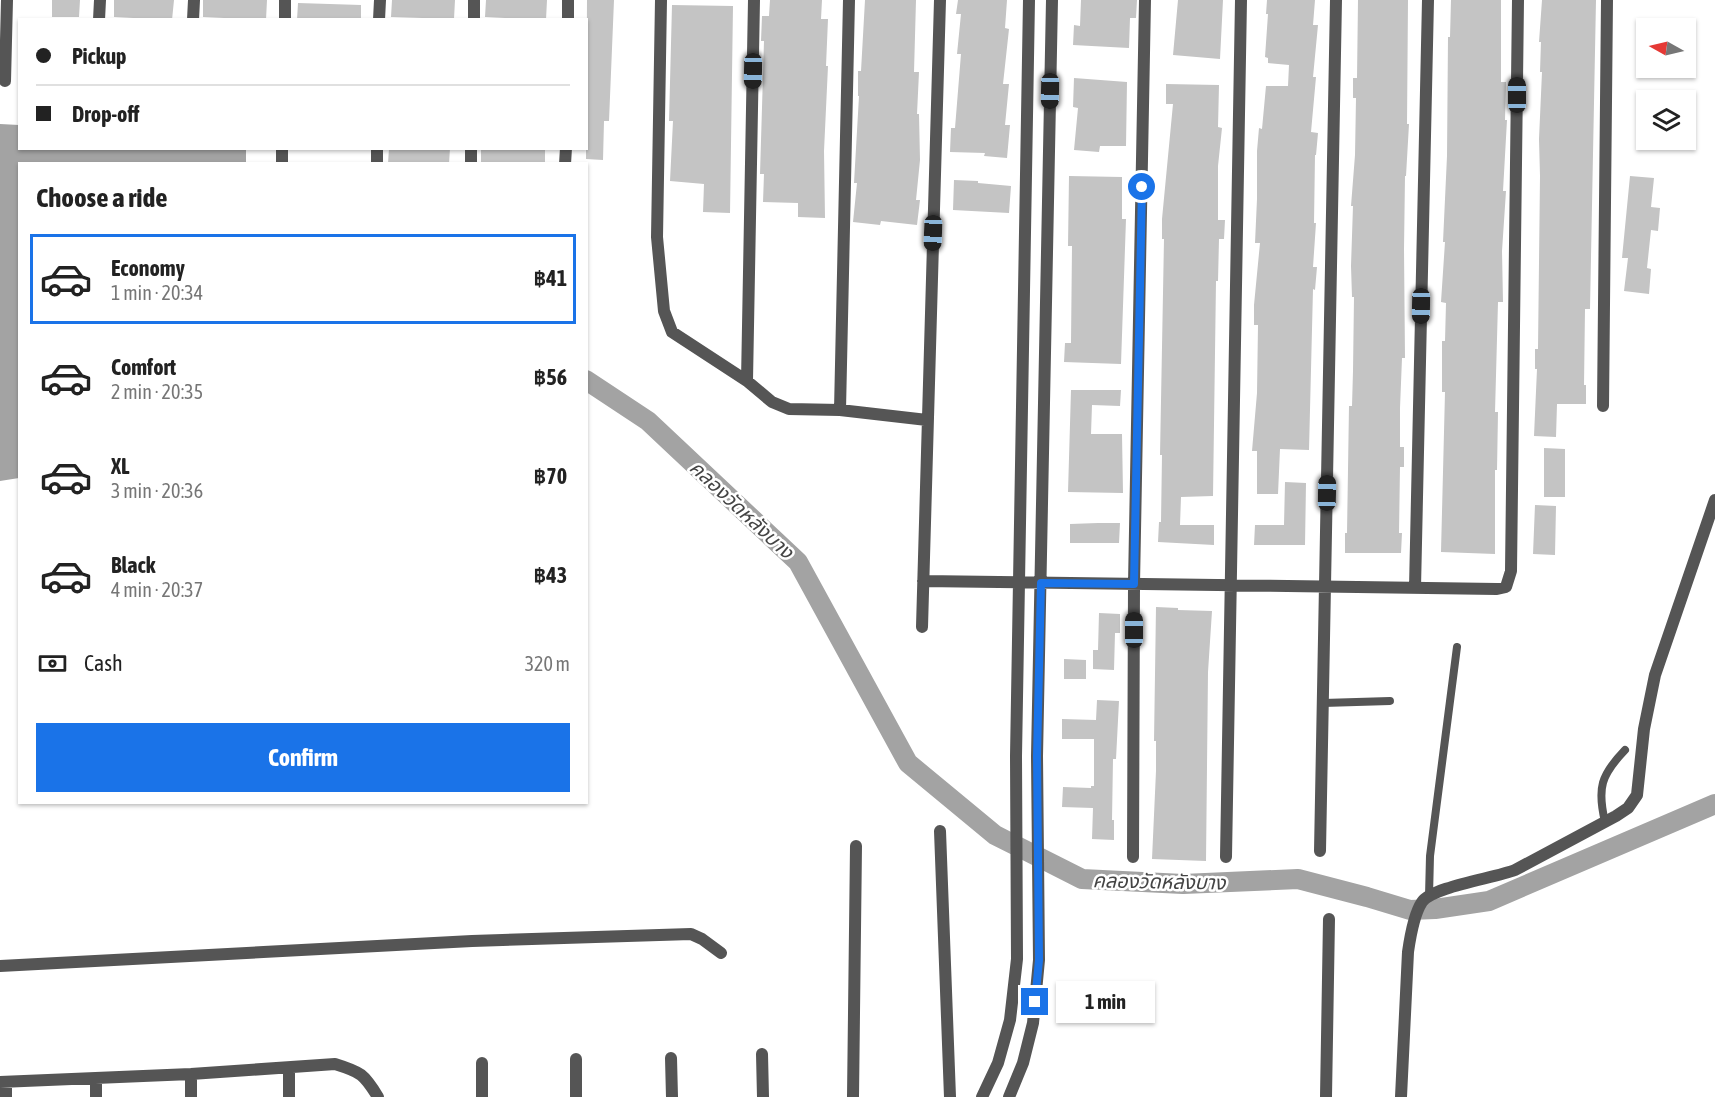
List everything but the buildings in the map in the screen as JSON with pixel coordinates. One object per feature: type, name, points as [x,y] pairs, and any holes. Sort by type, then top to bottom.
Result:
[{"type":"street","points":[[5,81],[7,0]]},
{"type":"street","points":[[99,18],[100,0]]},
{"type":"street","points":[[194,0],[194,18]]},
{"type":"street","points":[[285,0],[285,18]]},
{"type":"street","points":[[379,18],[380,0]]},
{"type":"street","points":[[474,0],[474,18]]},
{"type":"street","points":[[568,0],[568,18]]},
{"type":"street","points":[[661,0],[657,237],[664,312],[672,332],[747,381],[772,402],[789,409],[840,410],[927,420]]},
{"type":"street","points":[[747,381],[754,0]]},
{"type":"street","points":[[840,410],[849,0]]},
{"type":"street","points":[[922,627],[940,0]]},
{"type":"street","points":[[982,1097],[998,1063],[1010,1020],[1017,959],[1016,729],[1029,0]]},
{"type":"street","points":[[1009,1097],[1023,1063],[1033,1023],[1039,960],[1037,756],[1052,0]]},
{"type":"street","points":[[1133,857],[1134,584],[1145,0]]},
{"type":"street","points":[[1226,856],[1241,0]]},
{"type":"street","points":[[1320,851],[1336,0]]},
{"type":"street","points":[[1414,588],[1428,0]]},
{"type":"street","points":[[923,581],[1497,589],[1506,587],[1511,571],[1518,0]]},
{"type":"street","points":[[1604,406],[1607,0]]},
{"type":"street","points":[[1024,277],[1047,274]]},
{"type":"street","points":[[1401,1097],[1408,952],[1411,933],[1425,899],[1438,891],[1515,870],[1628,808],[1637,795],[1644,729],[1655,675],[1715,500]]},
{"type":"street","points":[[1016,729],[1038,728]]},
{"type":"street","points":[[940,831],[950,1097]]},
{"type":"street","points":[[853,1097],[856,846]]},
{"type":"street","points":[[1326,1097],[1329,919]]},
{"type":"street","points":[[0,966],[472,941],[691,934],[721,953]]},
{"type":"street","points":[[1017,959],[1039,960]]},
{"type":"street","points":[[762,1054],[763,1097]]},
{"type":"street","points":[[671,1058],[672,1097]]},
{"type":"street","points":[[576,1059],[576,1097]]},
{"type":"street","points":[[482,1063],[482,1097]]},
{"type":"street","points":[[6,1097],[3,1082],[191,1074],[335,1064],[356,1070],[368,1079],[378,1097]]},
{"type":"street","points":[[288,1068],[289,1097]]},
{"type":"street","points":[[191,1074],[191,1097]]},
{"type":"street","points":[[96,1078],[96,1097]]},
{"type":"lane","points":[[1425,899],[1456,647]]},
{"type":"lane","points":[[1323,703],[1390,701]]},
{"type":"lane","points":[[1605,822],[1600,802],[1603,779],[1610,766],[1625,750]]},
{"type":"shaded area","points":[[0,124],[18,125],[18,150],[246,150],[246,162],[18,162],[18,478],[0,481]]},
{"type":"waterway","name":"คลองวัดหลังบาง","points":[[588,381],[648,421],[798,562],[908,763],[995,835],[1082,879],[1183,884],[1298,879],[1410,910],[1435,909],[1489,901],[1715,804]]},
{"type":"route","points":[[1035,1002],[1039,960],[1037,756],[1041,583],[1134,584],[1142,187]]}]
